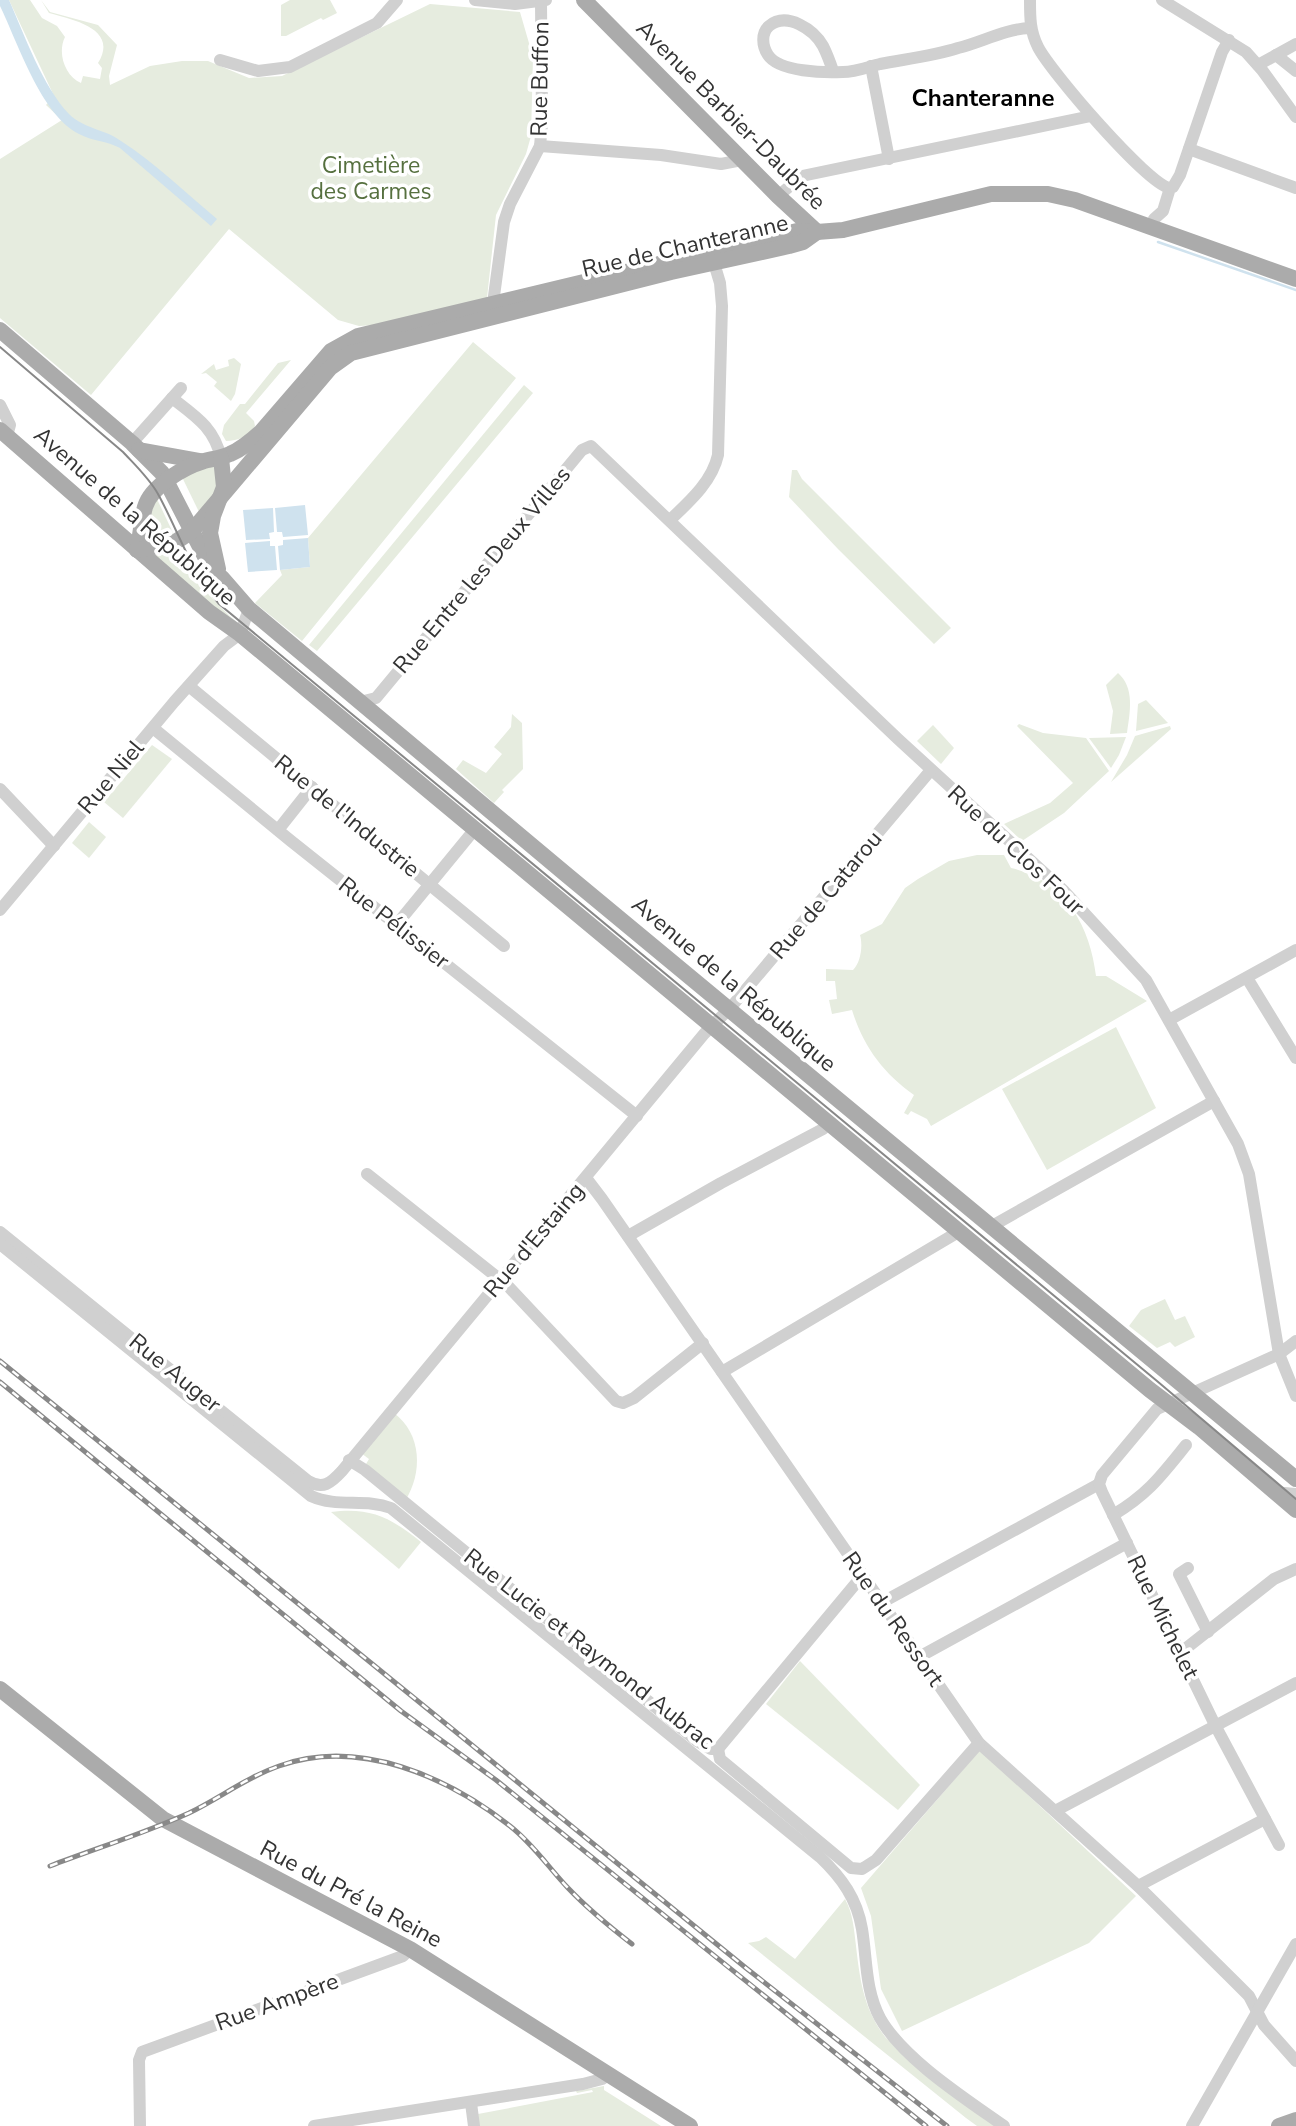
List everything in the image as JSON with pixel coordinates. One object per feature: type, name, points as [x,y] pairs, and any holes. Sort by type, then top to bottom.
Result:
[{"type":"main road","name":"Avenue Barbier-Daubrée","points":[[584,0],[778,196],[821,231]]},
{"type":"main road","points":[[821,231],[839,222],[972,190],[1023,185],[1075,191],[1296,270]]},
{"type":"main road","points":[[821,231],[843,230],[991,194],[1048,194],[1075,200],[1296,279]]},
{"type":"main road","name":"Rue de Chanteranne","points":[[137,550],[174,543],[192,531],[330,368],[346,355],[699,254],[797,231],[821,231]]},
{"type":"main road","name":"Rue de Chanteranne","points":[[136,446],[182,460],[203,461],[221,458],[238,450],[261,432],[331,351],[358,336],[498,310],[714,263],[803,242],[821,231]]},
{"type":"main road","name":"Avenue de la République","points":[[0,330],[136,446],[165,484],[213,572],[222,578],[249,609],[368,700],[377,716],[720,1018],[828,1122],[1296,1510]]},
{"type":"main road","name":"Avenue de la République","points":[[4,433],[137,550],[475,828],[992,1226],[1296,1479]]},
{"type":"main road","points":[[220,498],[225,477],[221,458]]},
{"type":"main road","name":"Rue de Chanteranne","points":[[165,484],[179,473],[203,461]]},
{"type":"main road","points":[[137,550],[145,507],[165,484]]},
{"type":"main road","name":"Avenue de la République","points":[[220,498],[210,528],[211,546],[222,578]]},
{"type":"main road","points":[[1296,1495],[1296,1504]]},
{"type":"main road","name":"Rue du Pré la Reine","points":[[0,1689],[163,1819],[410,1949],[690,2126]]},
{"type":"main road","points":[[1279,2126],[1296,2120]]},
{"type":"street","points":[[219,60],[258,71],[290,67],[377,23],[397,0]]},
{"type":"street","points":[[475,0],[515,4],[544,1]]},
{"type":"street","points":[[1030,0],[1030,28],[1047,65],[1091,116],[1156,181],[1163,187],[1170,188]]},
{"type":"street","points":[[1162,0],[1246,52],[1296,117]]},
{"type":"street","name":"Rue Buffon","points":[[498,310],[494,296],[504,222],[510,204],[540,146],[544,1]]},
{"type":"street","points":[[833,71],[822,43],[810,31],[786,21],[775,22],[767,27],[764,44],[774,61],[819,72],[844,72],[957,49],[1016,28],[1030,28]]},
{"type":"street","points":[[1154,219],[1163,211],[1170,188],[1177,182],[1222,52],[1229,40]]},
{"type":"street","points":[[1258,65],[1296,44]]},
{"type":"street","points":[[1276,55],[1296,71]]},
{"type":"street","points":[[872,66],[889,159]]},
{"type":"street","points":[[778,196],[802,176],[1091,116]]},
{"type":"street","points":[[540,146],[662,155],[721,164],[742,160]]},
{"type":"street","points":[[1189,149],[1296,188]]},
{"type":"street","points":[[714,263],[728,248]]},
{"type":"street","points":[[670,520],[702,488],[715,467],[718,455],[722,306],[714,263],[699,254]]},
{"type":"street","points":[[136,446],[177,393],[215,437],[221,458]]},
{"type":"street","points":[[0,405],[10,425],[4,433]]},
{"type":"street","name":"Rue du Clos Four","points":[[591,446],[931,770],[1063,891],[1146,980],[1238,1144],[1249,1174],[1279,1353],[1296,1396]]},
{"type":"street","name":"Rue Entre les Deux Villes","points":[[368,700],[582,450],[591,446]]},
{"type":"street","name":"Avenue de la République","points":[[240,634],[249,609]]},
{"type":"street","points":[[224,646],[228,634],[225,623]]},
{"type":"street","name":"Rue Niel","points":[[0,910],[224,646],[240,634]]},
{"type":"street","name":"Rue de l'Industrie","points":[[190,687],[504,946]]},
{"type":"street","name":"Rue Pélissier","points":[[153,728],[637,1116]]},
{"type":"street","name":"Rue de Catarou","points":[[720,1018],[931,770]]},
{"type":"street","points":[[278,830],[312,787]]},
{"type":"street","points":[[0,789],[54,846]]},
{"type":"street","points":[[397,924],[475,828]]},
{"type":"street","points":[[1169,1020],[1296,950]]},
{"type":"street","points":[[1247,978],[1296,1058]]},
{"type":"street","name":"Rue d'Estaing","points":[[349,1460],[720,1018]]},
{"type":"street","points":[[992,1226],[1214,1101]]},
{"type":"street","points":[[628,1236],[823,1129],[828,1122]]},
{"type":"street","points":[[367,1174],[500,1280],[622,1404],[634,1398],[702,1343]]},
{"type":"street","name":"Rue du Ressort","points":[[586,1178],[979,1743],[1138,1886],[1249,1996],[1264,2025],[1296,2061]]},
{"type":"street","points":[[722,1372],[960,1231]]},
{"type":"street","name":"Rue Auger","points":[[0,1233],[308,1481],[318,1486],[327,1485],[349,1460]]},
{"type":"street","points":[[0,1244],[311,1496],[327,1502],[373,1504],[391,1508],[834,1870],[844,1882],[857,1908],[869,1984],[881,2018],[898,2042],[919,2061],[1004,2126]]},
{"type":"street","points":[[881,1603],[1100,1484],[1102,1475],[1157,1409],[1279,1353],[1296,1341]]},
{"type":"street","points":[[1113,1514],[1139,1499],[1186,1445]]},
{"type":"street","name":"Rue Lucie et Raymond Aubrac","points":[[349,1460],[365,1470],[697,1741],[712,1749],[718,1749],[720,1759],[851,1868],[871,1866],[979,1743]]},
{"type":"street","name":"Rue Michelet","points":[[1100,1484],[1215,1725],[1279,1845]]},
{"type":"street","points":[[1273,1492],[1296,1495]]},
{"type":"street","points":[[919,1657],[1127,1543]]},
{"type":"street","points":[[1188,1568],[1179,1574],[1208,1632]]},
{"type":"street","points":[[1180,1653],[1274,1579],[1296,1569]]},
{"type":"street","points":[[718,1749],[862,1576]]},
{"type":"street","points":[[1055,1811],[1296,1683]]},
{"type":"street","points":[[1138,1886],[1265,1819]]},
{"type":"street","points":[[1192,2126],[1296,1944]]},
{"type":"street","name":"Rue Ampère","points":[[140,2126],[139,2060],[142,2052],[403,1956],[410,1949]]},
{"type":"street","points":[[314,2126],[583,2084],[609,2074]]},
{"type":"street","points":[[471,2103],[474,2126]]},
{"type":"green space","name":"Cimetière des Carmes","points":[[9,0],[30,0],[42,18],[57,26],[65,37],[62,50],[64,63],[75,80],[81,83],[83,76],[100,79],[102,68],[98,63],[103,42],[91,28],[49,13],[41,0],[50,12],[98,25],[117,45],[109,76],[110,85],[150,66],[182,61],[208,61],[249,78],[282,76],[430,4],[520,12],[533,57],[531,136],[526,154],[496,215],[487,298],[376,325],[359,326],[338,320],[229,229],[91,395],[0,318],[0,159],[62,120],[46,105],[54,96]]},
{"type":"green space","points":[[290,0],[330,0],[337,13],[281,36],[281,5]]},
{"type":"green space","points":[[473,342],[516,378],[302,641],[255,603],[282,575],[280,570],[310,567],[308,538]]},
{"type":"green space","points":[[234,358],[241,364],[231,401],[214,386],[217,382],[206,373],[201,374],[214,364],[216,370],[229,366],[228,360]]},
{"type":"green space","points":[[291,360],[246,413],[254,421],[253,430],[243,437],[226,441],[222,434],[224,425],[240,404],[245,404],[278,363]]},
{"type":"green space","points":[[524,385],[533,393],[317,651],[309,645]]},
{"type":"green space","points":[[217,467],[221,484],[200,514],[181,475]]},
{"type":"green space","points":[[792,470],[797,470],[802,479],[951,628],[934,644],[789,497]]},
{"type":"green space","points":[[157,499],[175,537],[160,540],[153,538],[148,519]]},
{"type":"green space","points":[[180,547],[198,580],[239,624],[238,628],[156,556],[156,552]]},
{"type":"green space","points":[[1118,673],[1129,693],[1127,733],[1110,734],[1113,711],[1106,685]]},
{"type":"green space","points":[[1146,700],[1168,723],[1136,731],[1138,704]]},
{"type":"green space","points":[[512,714],[522,723],[523,769],[502,790],[504,792],[494,803],[456,769],[463,760],[486,773],[502,754],[494,747],[511,727]]},
{"type":"green space","points":[[1019,724],[1043,733],[1086,738],[1109,771],[1064,813],[1022,841],[1004,824],[1050,803],[1073,783],[1017,726]]},
{"type":"green space","points":[[933,725],[954,748],[941,764],[917,741]]},
{"type":"green space","points":[[1170,726],[1171,729],[1111,782],[1135,736]]},
{"type":"green space","points":[[1126,737],[1111,768],[1089,738]]},
{"type":"green space","points":[[152,745],[172,759],[123,818],[104,802]]},
{"type":"green space","points":[[89,822],[106,837],[89,858],[72,843]]},
{"type":"green space","points":[[977,855],[1004,855],[1011,868],[1030,874],[1060,894],[1081,923],[1093,957],[1096,976],[1106,976],[1147,1001],[931,1126],[927,1119],[911,1111],[908,1115],[904,1113],[914,1095],[893,1078],[876,1058],[862,1035],[852,1010],[832,1014],[829,1000],[837,999],[835,981],[826,981],[826,969],[853,970],[861,953],[860,935],[882,924],[905,888],[949,861]]},
{"type":"green space","points":[[1116,1027],[1156,1108],[1047,1170],[1002,1089]]},
{"type":"green space","points":[[1165,1299],[1175,1320],[1185,1316],[1195,1337],[1175,1347],[1170,1342],[1157,1348],[1129,1326],[1141,1310]]},
{"type":"green space","points":[[394,1413],[410,1432],[417,1454],[415,1478],[405,1501],[366,1464],[369,1459],[361,1453]]},
{"type":"green space","points":[[358,1511],[380,1516],[400,1526],[421,1542],[399,1569],[331,1512]]},
{"type":"green space","points":[[800,1661],[920,1785],[898,1810],[766,1704]]},
{"type":"green space","points":[[980,1750],[1136,1896],[1089,1943],[902,2031],[881,1989],[871,1916],[861,1888]]},
{"type":"green space","points":[[845,1899],[853,1922],[864,1995],[886,2038],[996,2126],[977,2126],[966,2118],[748,1943],[766,1937],[795,1959]]},
{"type":"green space","points":[[604,2086],[604,2090],[661,2126],[479,2126],[478,2114],[593,2092],[576,2091]]},
{"type":"water","points":[[0,0],[9,0],[43,75],[69,114],[81,123],[115,137],[146,159],[217,219],[211,226],[120,148],[79,134],[65,125],[32,77],[0,6]]},
{"type":"water","points":[[305,505],[308,535],[283,537],[282,532],[277,532],[275,508]]},
{"type":"water","points":[[273,508],[274,532],[269,533],[270,539],[246,540],[243,510]]},
{"type":"water","points":[[308,538],[310,567],[280,570],[278,546],[283,545],[283,540]]},
{"type":"water","points":[[270,541],[270,546],[275,546],[277,570],[248,572],[245,543]]},
{"type":"waterway","points":[[1158,242],[1296,290]]},
{"type":"tram line","points":[[0,347],[123,452],[146,477],[158,494],[200,578],[219,604],[1296,1499]]},
{"type":"railway","points":[[0,1361],[746,1968],[947,2126]]},
{"type":"railway","points":[[0,1382],[401,1711],[496,1780],[926,2126]]},
{"type":"railway","points":[[50,1866],[189,1813],[279,1766],[309,1758],[340,1756],[371,1759],[431,1778],[486,1808],[518,1833],[576,1896],[632,1944]]},
{"type":"district","name":"Chanteranne","points":[[983,98]]}]
